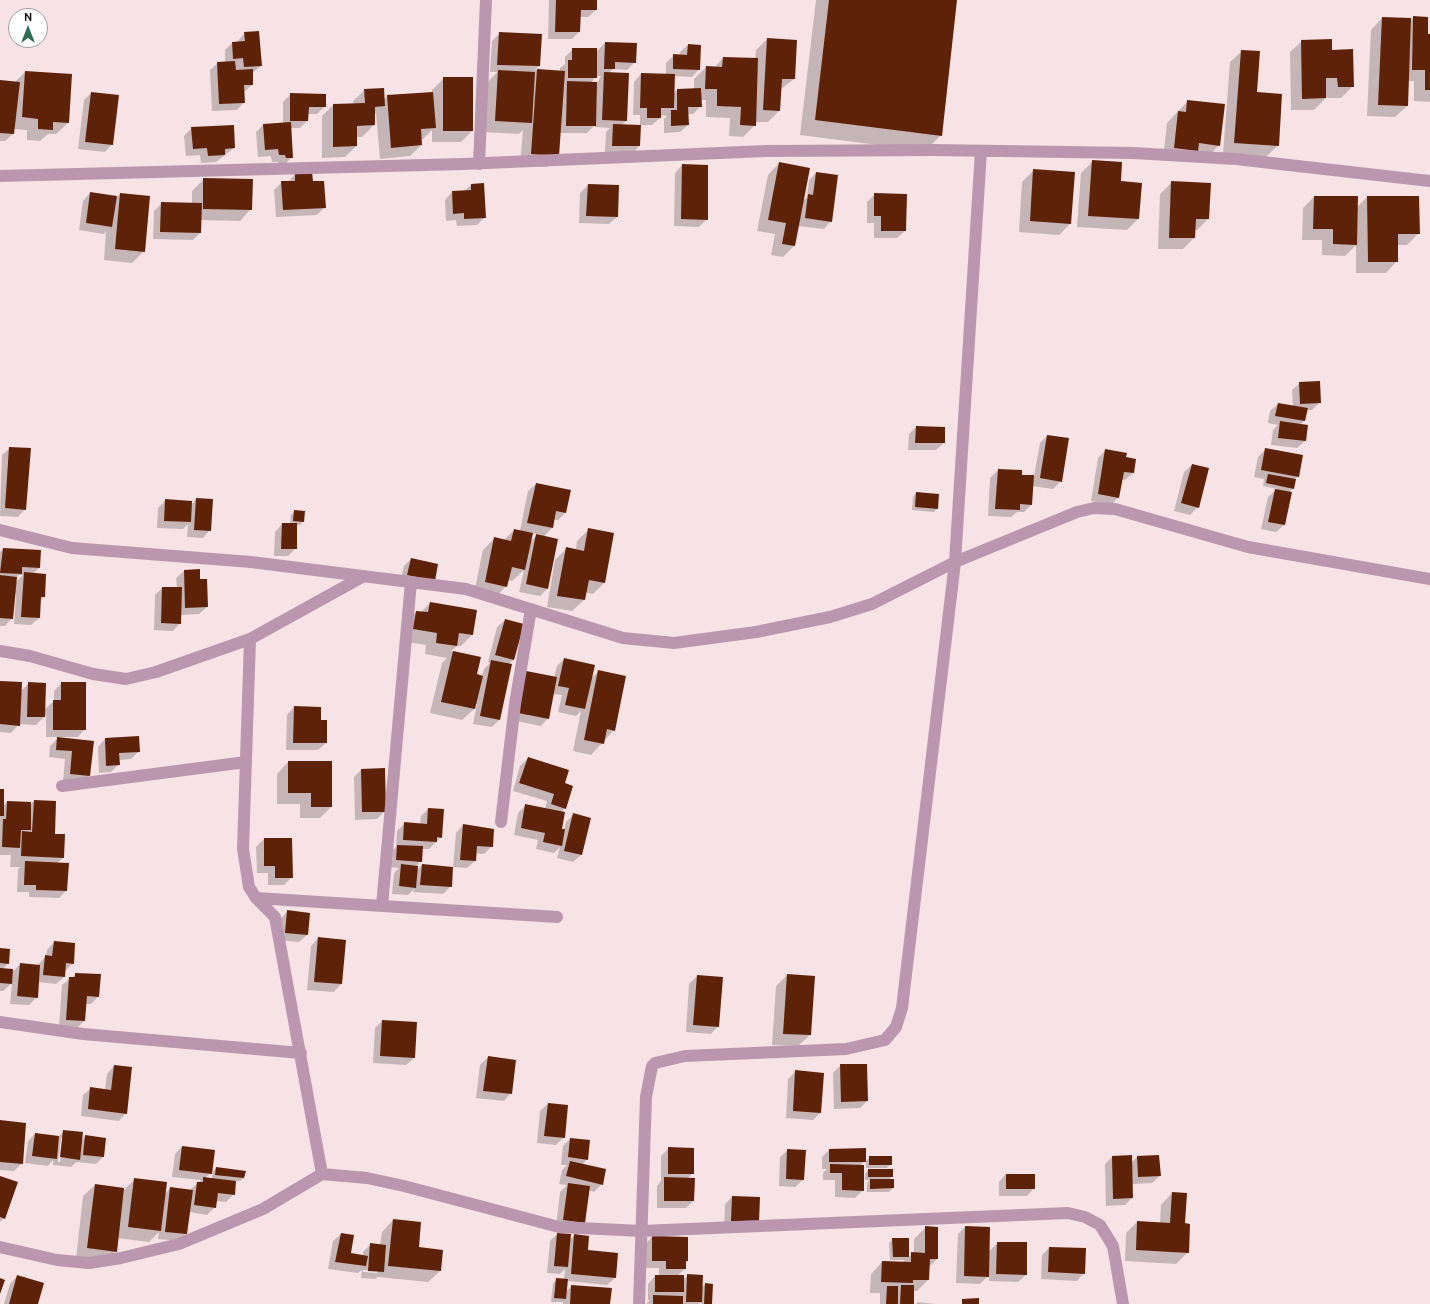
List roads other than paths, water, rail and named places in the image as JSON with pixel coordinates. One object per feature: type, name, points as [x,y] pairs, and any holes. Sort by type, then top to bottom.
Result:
[{"type":"street","points":[[479,164],[486,0]]},
{"type":"street","points":[[0,176],[479,164],[766,151],[981,151],[1132,153],[1236,159],[1430,181]]},
{"type":"street","points":[[639,1304],[646,1097],[652,1066],[655,1063],[685,1056],[846,1049],[885,1040],[896,1027],[902,1008],[955,562],[981,151]]},
{"type":"street","points":[[0,530],[72,548],[251,562],[466,589],[623,638],[674,644],[756,632],[830,616],[872,604],[955,562],[1077,512],[1094,508],[1115,509],[1248,547],[1430,580]]},
{"type":"street","points":[[0,651],[30,656],[93,674],[126,678],[156,672],[250,639],[364,576]]},
{"type":"street","points":[[382,906],[411,582]]},
{"type":"street","points":[[501,822],[515,704],[531,609]]},
{"type":"street","points":[[250,639],[243,849],[249,887],[256,898],[275,917],[322,1174]]},
{"type":"street","points":[[62,786],[246,762]]},
{"type":"street","points":[[256,898],[557,917]]},
{"type":"street","points":[[0,1022],[84,1034],[301,1053]]},
{"type":"street","points":[[0,1247],[57,1260],[89,1263],[121,1258],[179,1244],[263,1210],[322,1174],[368,1178],[559,1227],[642,1231],[1068,1213],[1085,1217],[1100,1225],[1113,1246],[1123,1304]]}]
